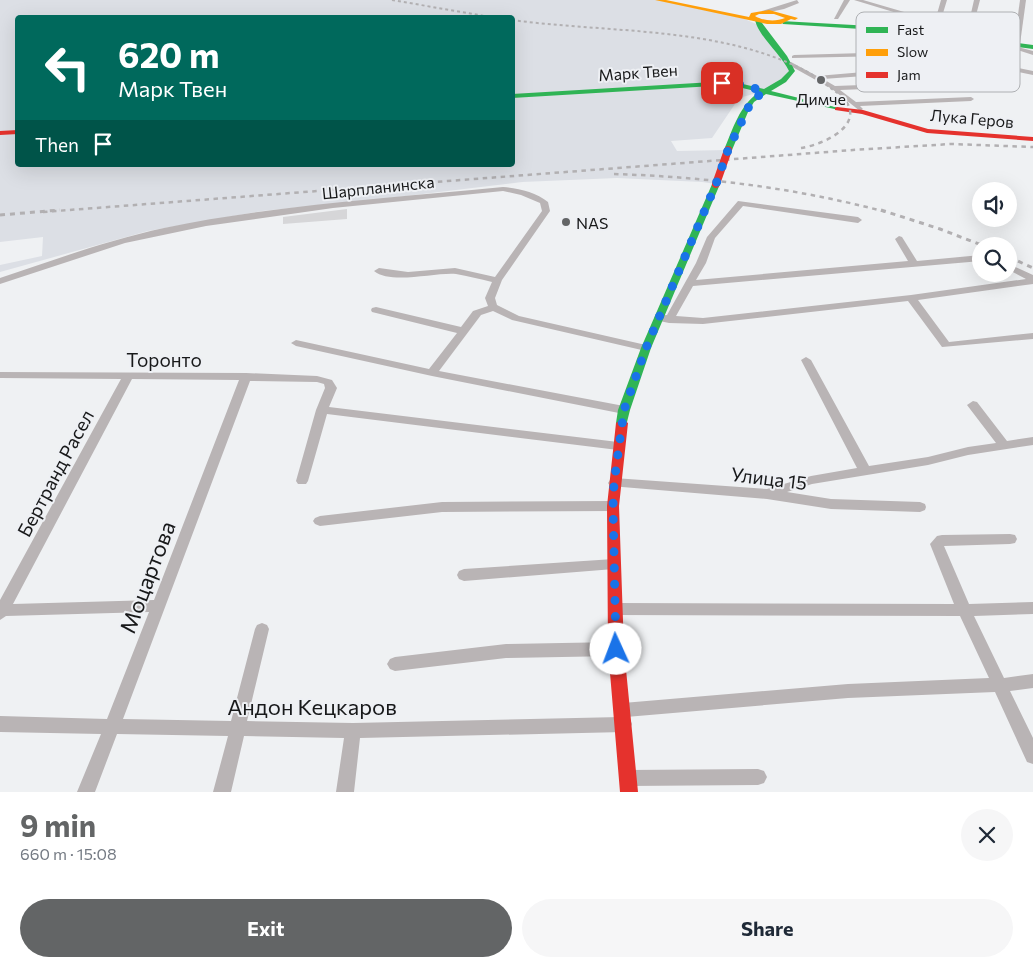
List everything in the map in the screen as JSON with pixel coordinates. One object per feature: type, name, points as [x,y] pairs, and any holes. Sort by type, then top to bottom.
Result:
[{"type":"street","points":[[658,0],[697,9],[759,17],[856,23]]},
{"type":"street","points":[[681,0],[759,17],[798,1]]},
{"type":"street","points":[[831,20],[847,0]]},
{"type":"street","points":[[857,0],[897,12]]},
{"type":"street","points":[[1020,22],[1023,0]]},
{"type":"street","points":[[765,36],[765,30],[784,19],[787,10],[798,1]]},
{"type":"street","points":[[759,17],[765,36],[792,63],[834,88],[860,108],[972,99]]},
{"type":"street","points":[[1020,45],[1033,47]]},
{"type":"street","points":[[1020,50],[1033,54]]},
{"type":"street","points":[[792,63],[856,59]]},
{"type":"street","points":[[664,319],[728,150],[751,102],[764,91],[787,78],[792,71],[792,63]]},
{"type":"street","points":[[1020,70],[1033,73]]},
{"type":"street","points":[[818,78],[856,75]]},
{"type":"street","name":"Марк Твен","points":[[515,96],[730,83],[764,91]]},
{"type":"street","points":[[834,88],[856,87]]},
{"type":"street","name":"Лука Геров","points":[[764,91],[838,109],[860,108],[928,131],[1033,139]]},
{"type":"street","points":[[0,133],[15,132]]},
{"type":"street","name":"Шарпланинска","points":[[0,281],[121,242],[190,226],[282,212],[503,189],[520,190],[544,202],[546,211],[497,280],[490,298],[493,307]]},
{"type":"street","points":[[758,778],[628,785],[624,717],[616,649],[613,506],[618,446],[624,410],[646,348],[690,283],[701,263],[711,237],[741,204],[858,220]]},
{"type":"street","points":[[899,239],[915,265]]},
{"type":"street","points":[[690,283],[972,259]]},
{"type":"street","points":[[379,271],[408,275],[455,271],[497,280]]},
{"type":"street","points":[[1017,271],[1033,280]]},
{"type":"street","points":[[664,319],[704,321],[911,298],[1033,280]]},
{"type":"street","points":[[911,298],[946,345],[1033,336]]},
{"type":"street","points":[[432,373],[477,313],[493,307],[516,318],[646,348]]},
{"type":"street","points":[[376,310],[464,331]]},
{"type":"street","points":[[296,344],[432,373],[624,410]]},
{"type":"street","points":[[806,360],[865,471]]},
{"type":"street","name":"Торонто","points":[[2,378],[246,376],[317,379],[328,382],[331,388],[322,410]]},
{"type":"street","name":"Моцартова","points":[[86,792],[160,606],[246,376]]},
{"type":"street","name":"Бертранд Расел","points":[[1,611],[128,377]]},
{"type":"street","points":[[973,405],[1005,446]]},
{"type":"street","points":[[302,481],[322,410],[618,446]]},
{"type":"street","points":[[767,494],[811,480],[928,461],[968,451],[1033,441]]},
{"type":"street","name":"Улица 15","points":[[614,483],[767,494],[831,504],[920,508]]},
{"type":"street","points":[[320,520],[442,507],[613,506]]},
{"type":"street","points":[[1010,539],[942,540],[937,544],[964,610],[1033,756]]},
{"type":"street","points":[[464,575],[614,564]]},
{"type":"street","points":[[1,611],[160,606]]},
{"type":"street","points":[[615,609],[964,610],[1033,608]]},
{"type":"street","points":[[222,792],[262,629]]},
{"type":"street","points":[[395,664],[506,651],[616,649]]},
{"type":"street","name":"Андон Кецкаров","points":[[0,724],[112,728],[238,728],[354,731],[624,717],[848,691],[1000,685],[1033,681]]},
{"type":"street","points":[[345,792],[354,731]]},
{"type":"shaded area","points":[[0,0],[658,0],[742,18],[759,25],[792,71],[764,91],[739,98],[712,138],[671,141],[677,151],[728,150],[716,184],[617,178],[522,182],[262,211],[148,231],[0,272],[0,265],[42,256],[43,237],[0,242]]},
{"type":"building","points":[[347,209],[347,219],[283,224],[283,217]]},
{"type":"railway","points":[[392,0],[479,15]]},
{"type":"railway","points":[[515,20],[661,33],[735,45],[770,56],[804,70],[838,94]]},
{"type":"railway","points":[[801,148],[823,142],[842,129],[848,121],[850,112],[847,103],[838,94]]},
{"type":"railway","points":[[43,212],[853,150],[951,144],[1033,147]]},
{"type":"railway","points":[[614,174],[683,178],[751,185],[819,196],[886,212]]},
{"type":"railway","points":[[0,215],[60,210]]},
{"type":"railway","points":[[881,210],[972,241]]},
{"type":"railway","points":[[1017,261],[1033,268]]},
{"type":"traffic: fast","points":[[728,150],[741,118],[752,101],[779,84],[792,71],[757,20]]},
{"type":"traffic: fast","points":[[783,22],[856,27]]},
{"type":"traffic: fast","points":[[1020,45],[1033,47]]},
{"type":"traffic: fast","points":[[515,96],[730,83],[837,109]]},
{"type":"traffic: fast","points":[[622,423],[624,410],[646,348],[716,184]]},
{"type":"traffic: slow","points":[[658,0],[767,22],[781,22],[788,19],[788,17]]},
{"type":"traffic: slow","points":[[755,19],[752,17],[753,14],[764,12],[795,18]]},
{"type":"traffic: jam","points":[[837,109],[863,112],[927,131],[1033,139]]},
{"type":"traffic: jam","points":[[0,133],[15,132]]},
{"type":"traffic: jam","points":[[716,184],[728,150]]},
{"type":"traffic: jam","points":[[622,423],[613,506],[616,649],[629,792]]},
{"type":"place","name":"Димче","points":[[821,80]]},
{"type":"place","name":"NAS","points":[[566,222]]},
{"type":"route","points":[[616,649],[613,506],[618,446],[624,410],[646,348],[716,184],[728,150],[751,102],[764,91],[739,84],[722,83]]}]
